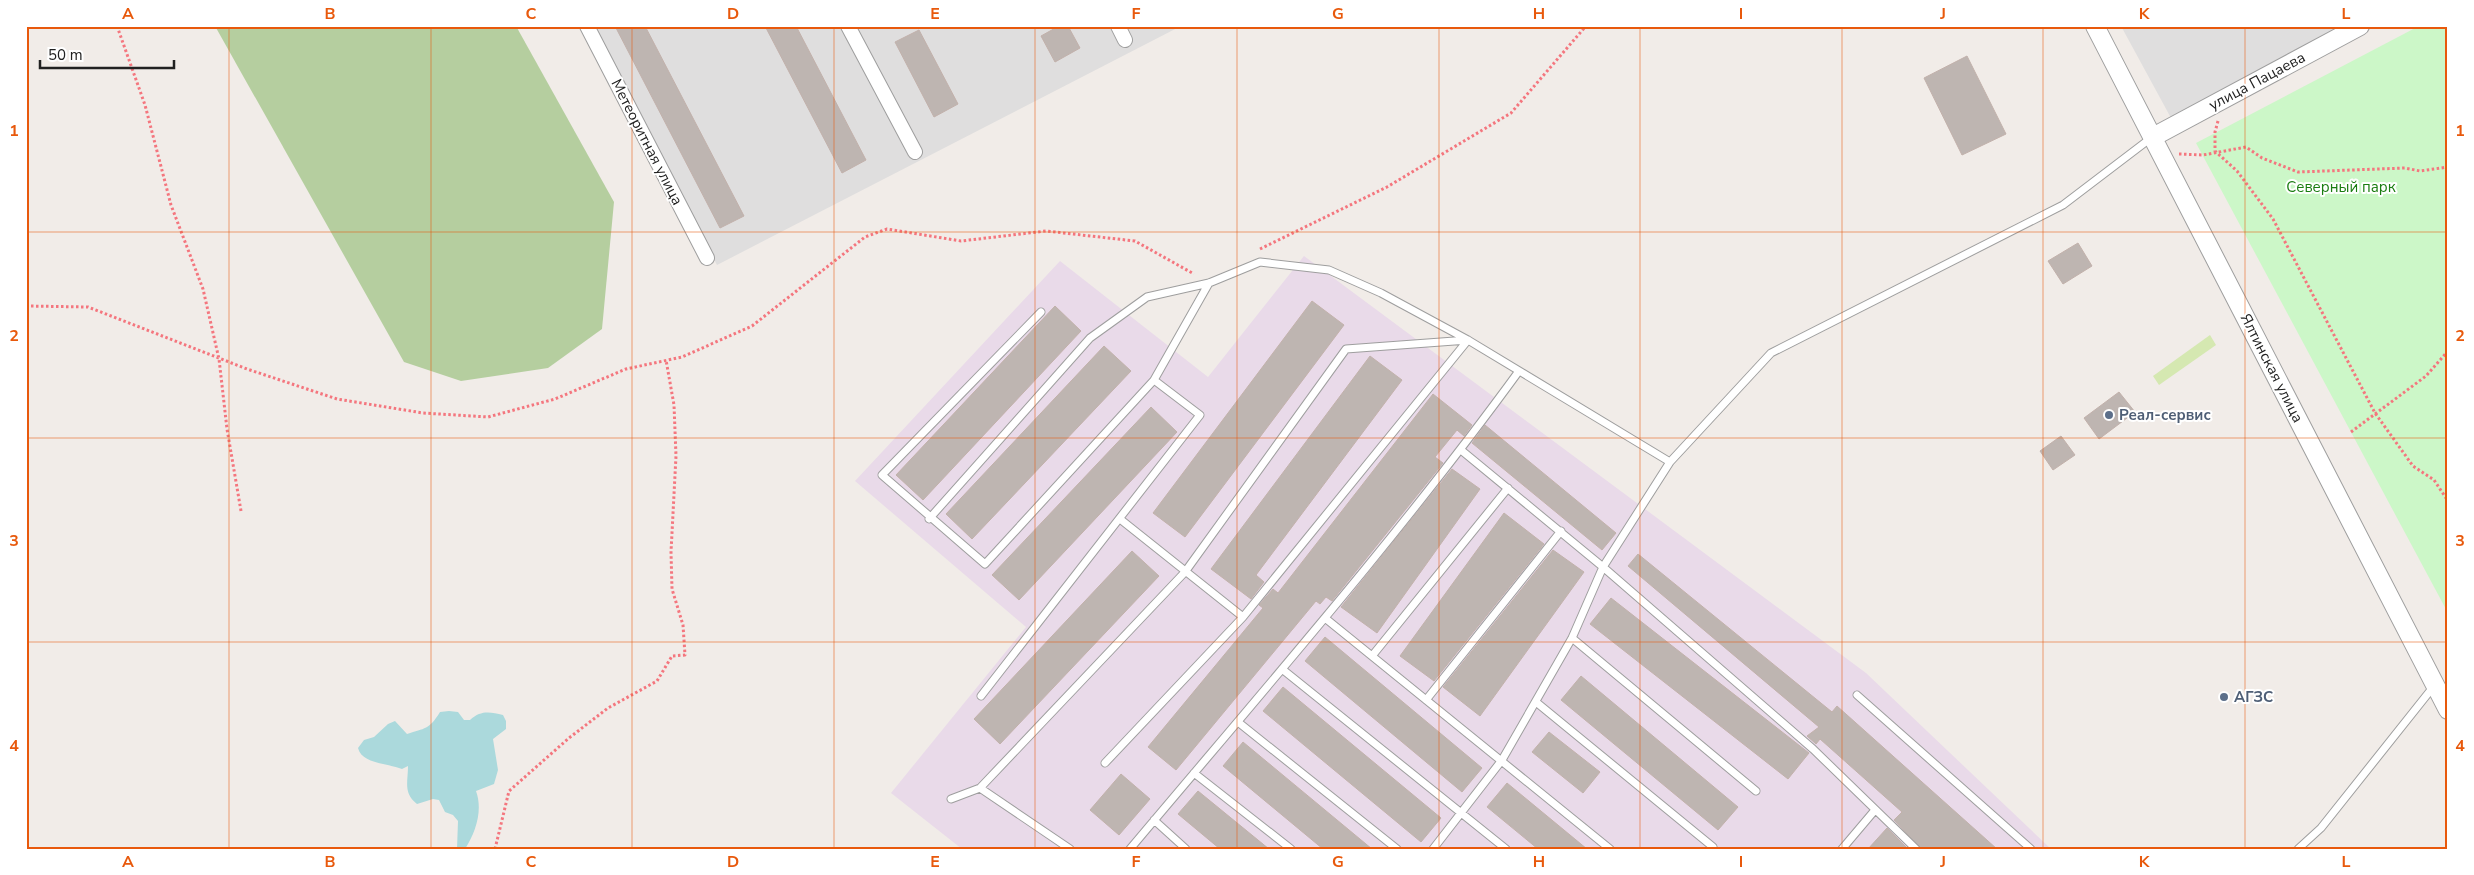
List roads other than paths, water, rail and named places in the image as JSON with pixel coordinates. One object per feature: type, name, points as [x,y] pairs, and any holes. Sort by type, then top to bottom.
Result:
[{"type":"street","name":"Метеоритная улица","points":[[587,26],[707,258]]},
{"type":"street","points":[[848,26],[915,152]]},
{"type":"street","points":[[1118,26],[1125,40]]},
{"type":"street","name":"Ялтинская улица","points":[[2095,26],[2448,710]]},
{"type":"street","name":"улица Пацаева","points":[[2153,137],[2360,26]]},
{"type":"lane","points":[[1433,849],[1502,760],[1572,638],[1603,567],[1670,462],[1771,353],[2063,205],[2153,137]]},
{"type":"lane","points":[[930,518],[1090,338],[1147,297],[1209,283],[1260,262],[1329,270],[1381,293],[1468,340],[1670,462]]},
{"type":"lane","points":[[1041,312],[882,475],[985,564],[1154,380],[1209,283]]},
{"type":"lane","points":[[951,800],[980,788],[1185,572],[1346,349],[1468,340]]},
{"type":"lane","points":[[1105,762],[1243,617],[1468,340]]},
{"type":"lane","points":[[1130,849],[1325,618],[1461,450],[1519,371]]},
{"type":"lane","points":[[981,696],[1200,416],[1154,380]]},
{"type":"lane","points":[[1461,450],[1561,531],[1813,749],[1916,849]]},
{"type":"lane","points":[[1372,656],[1508,488]]},
{"type":"lane","points":[[1120,519],[1243,617]]},
{"type":"lane","points":[[1426,700],[1561,531]]},
{"type":"lane","points":[[1325,618],[1610,849]]},
{"type":"lane","points":[[1572,638],[1756,792]]},
{"type":"lane","points":[[1282,669],[1506,849]]},
{"type":"lane","points":[[2298,849],[2321,828],[2435,685]]},
{"type":"lane","points":[[1856,695],[2030,849]]},
{"type":"lane","points":[[1536,702],[1713,846]]},
{"type":"lane","points":[[1238,722],[1397,849]]},
{"type":"lane","points":[[1194,773],[1291,849]]},
{"type":"lane","points":[[980,788],[1070,849]]},
{"type":"lane","points":[[1842,849],[1875,810]]},
{"type":"lane","points":[[1154,820],[1186,849]]},
{"type":"water","points":[[440,712],[458,712],[464,720],[470,720],[482,713],[490,713],[503,715],[506,721],[506,729],[493,739],[498,770],[494,784],[476,791],[479,806],[477,821],[465,849],[457,849],[458,821],[453,815],[445,812],[439,800],[433,799],[417,804],[410,796],[407,787],[408,766],[402,769],[370,760],[360,753],[358,748],[364,740],[374,737],[388,724],[395,721],[407,734],[426,728]]},
{"type":"place","name":"Реал-сервис","points":[[2109,415]]},
{"type":"place","name":"АГЗС","points":[[2224,697]]},
{"type":"park label","name":"Северный парк","points":[[2341,187]]}]
